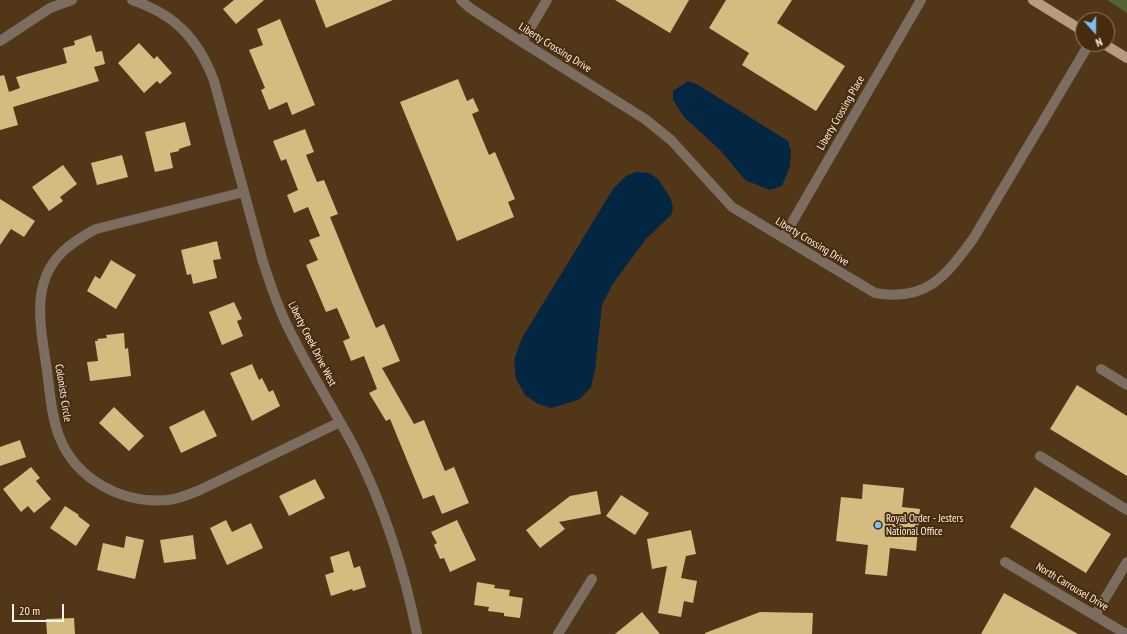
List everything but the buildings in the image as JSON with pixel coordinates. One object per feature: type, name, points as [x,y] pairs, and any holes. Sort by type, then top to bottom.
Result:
[{"type":"main road","points":[[1033,0],[1075,26]]},
{"type":"main road","points":[[1115,51],[1127,58]]},
{"type":"street","points":[[0,41],[50,8],[72,0]]},
{"type":"street","name":"Liberty Creek Drive West","points":[[132,0],[161,12],[175,22],[191,37],[202,53],[214,81],[263,262],[278,306],[295,341],[340,422],[365,471],[386,525],[417,634]]},
{"type":"street","name":"Liberty Crossing Drive","points":[[462,0],[470,8],[522,42],[645,119],[671,140],[732,207],[874,293],[890,296],[909,294],[927,288],[941,278],[955,263],[973,239],[1084,52]]},
{"type":"street","points":[[522,42],[547,0]]},
{"type":"street","name":"Liberty Crossing Place","points":[[783,238],[920,0]]},
{"type":"street","name":"Colonists Circle","points":[[244,192],[96,229],[81,236],[56,258],[45,281],[40,296],[40,314],[52,411],[58,435],[65,449],[80,469],[92,480],[106,489],[128,497],[152,501],[169,500],[200,490],[340,422]]},
{"type":"street","points":[[1101,369],[1127,385]]},
{"type":"street","points":[[1040,456],[1127,510]]},
{"type":"street","name":"North Carrousel Drive","points":[[1005,562],[1095,615],[1121,633]]},
{"type":"street","points":[[1095,615],[1127,562]]},
{"type":"street","points":[[558,634],[592,579]]},
{"type":"green space","points":[[1107,0],[1127,0],[1127,13]]},
{"type":"water","points":[[688,81],[698,85],[788,141],[791,151],[790,166],[782,186],[770,190],[745,180],[720,150],[684,117],[673,100],[673,91]]},
{"type":"water","points":[[636,172],[649,173],[658,179],[671,199],[673,208],[671,215],[646,239],[612,285],[602,305],[595,370],[591,387],[580,399],[565,404],[551,408],[538,404],[525,395],[516,379],[514,360],[522,338],[613,189],[626,176]]},
{"type":"place","name":"Royal Order - Jesters National Office","points":[[878,525]]}]
